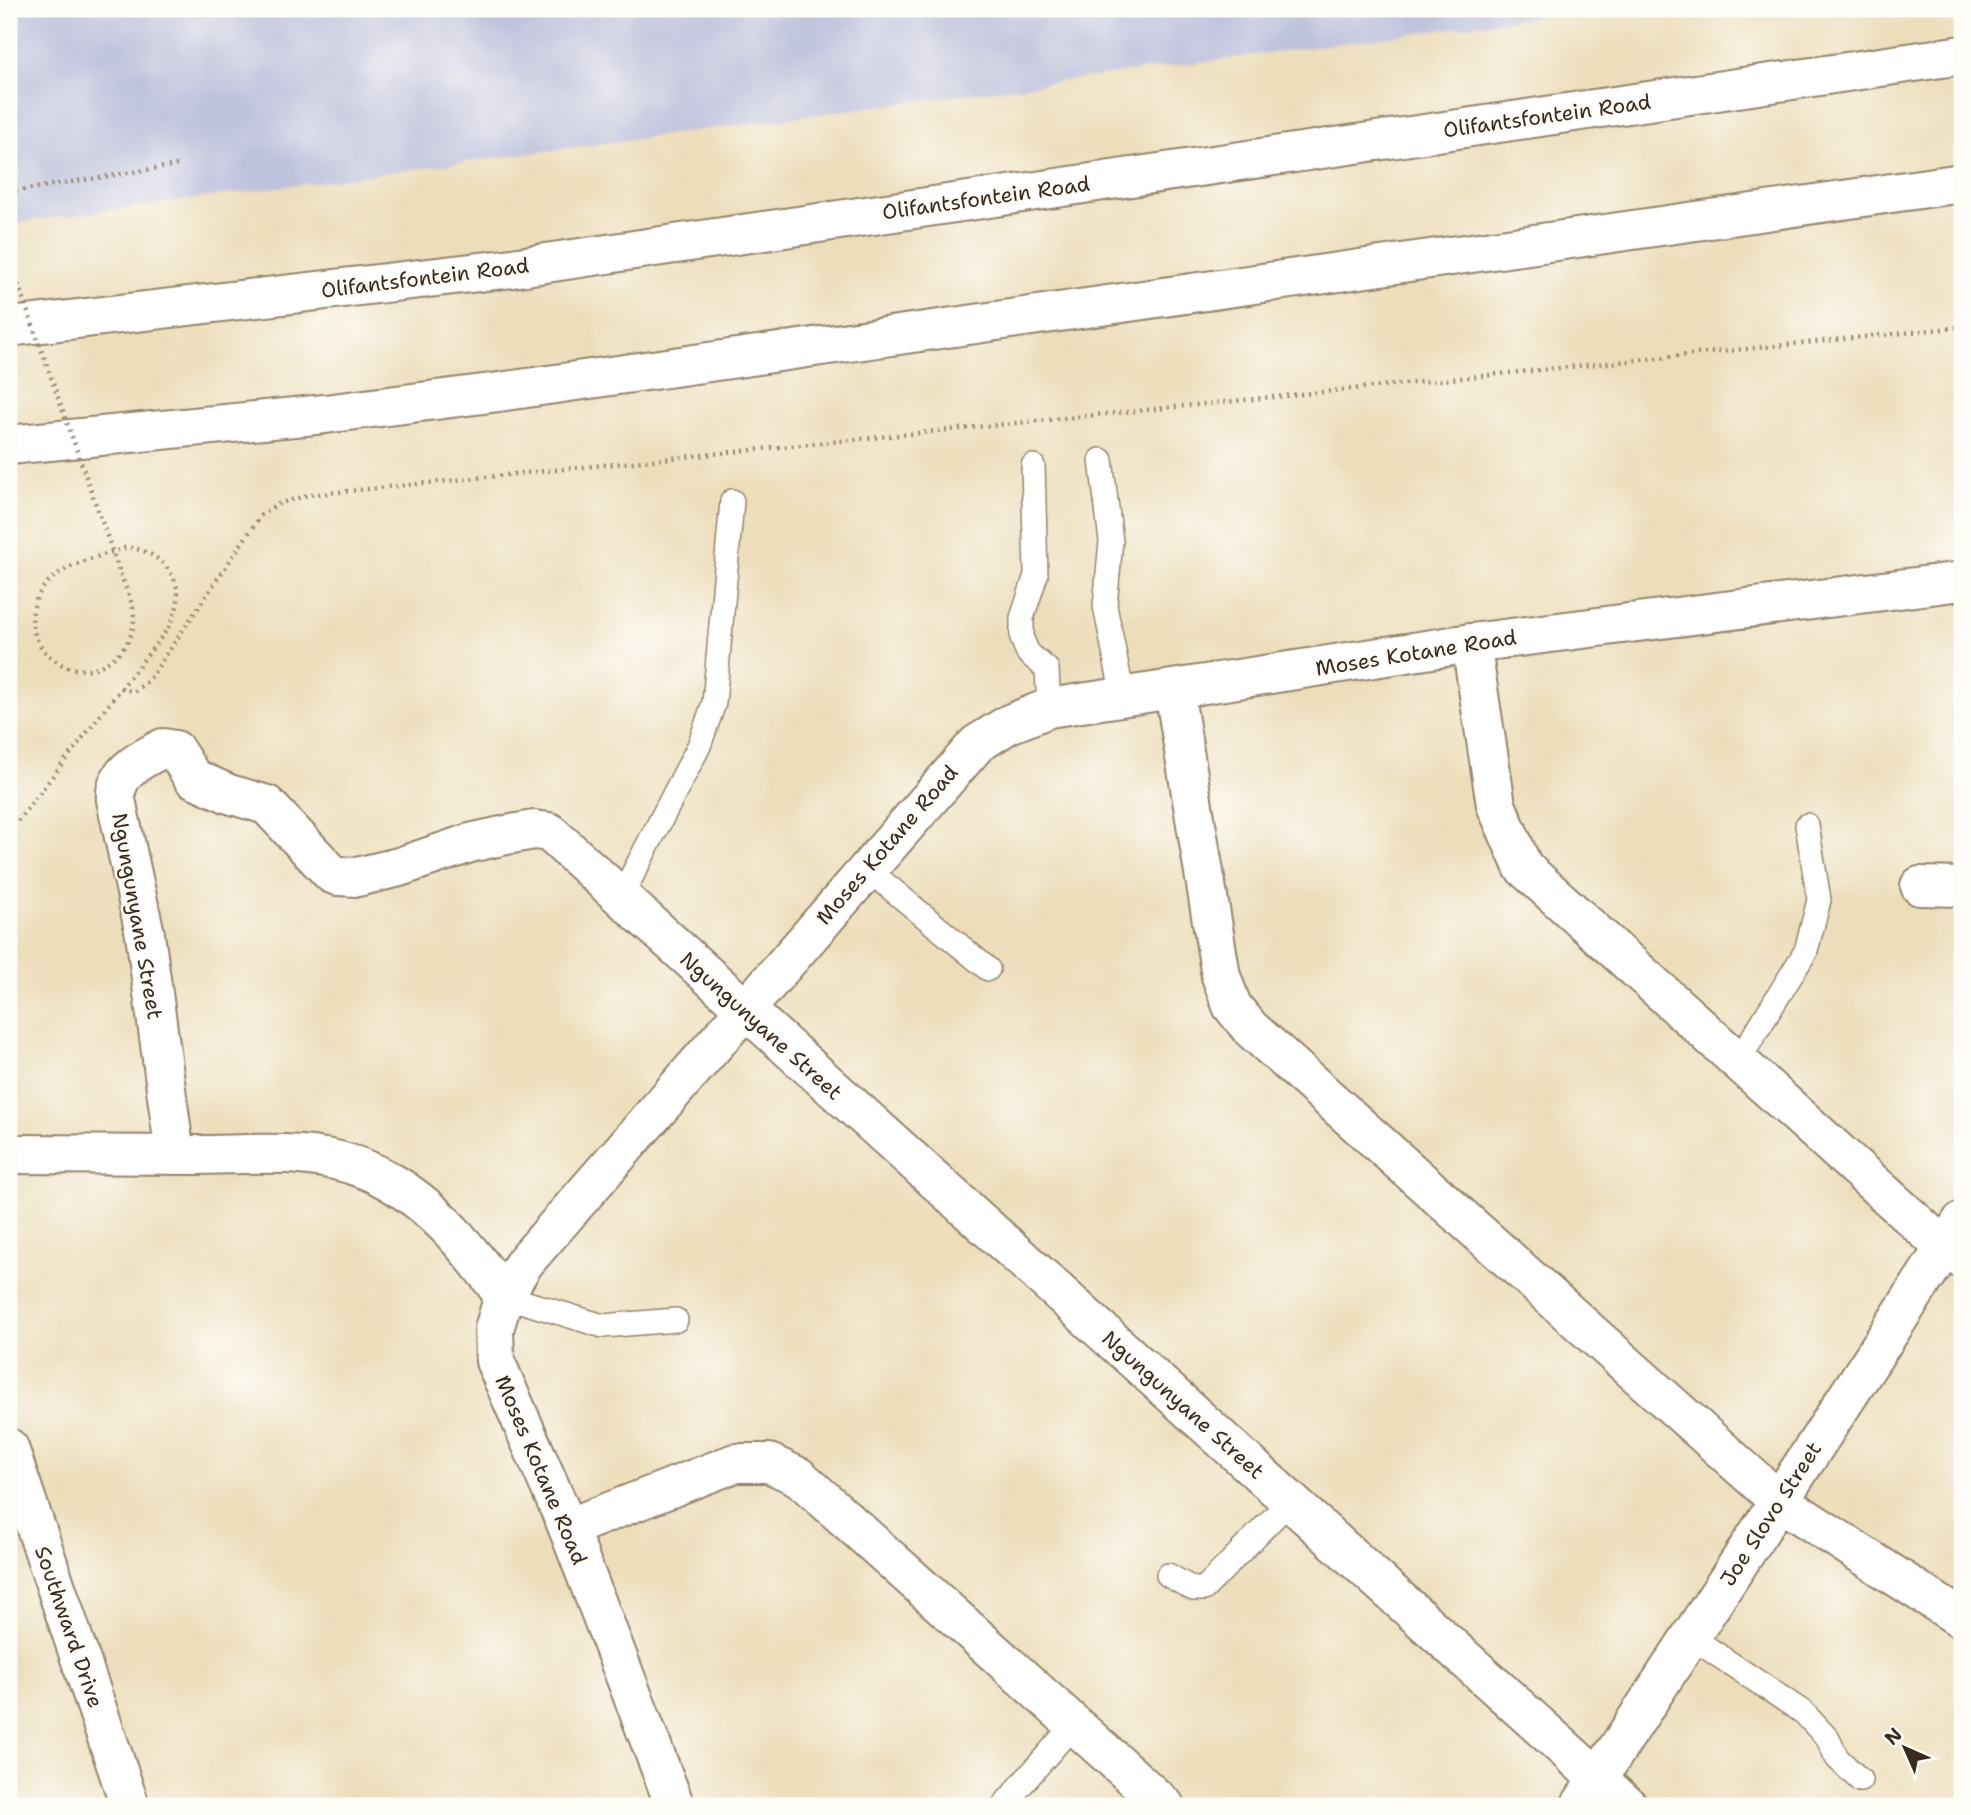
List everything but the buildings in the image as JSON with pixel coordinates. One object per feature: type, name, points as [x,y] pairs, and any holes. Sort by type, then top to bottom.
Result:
[{"type":"street","name":"Olifantsfontein Road","points":[[9,327],[505,269],[1962,55]]},
{"type":"street","points":[[9,445],[325,414],[499,392],[1962,183]]},
{"type":"street","name":"Moses Kotane Road","points":[[675,1806],[568,1528],[495,1361],[494,1329],[504,1296],[524,1263],[977,744],[1009,724],[1049,708],[1471,643],[1962,581]]},
{"type":"street","points":[[1471,643],[1496,805],[1523,867],[1737,1063],[1956,1243]]},
{"type":"street","points":[[1174,690],[1221,976],[1233,1006],[1251,1029],[1779,1501],[1962,1619]]},
{"type":"street","name":"Ngungunyane Street","points":[[175,1155],[145,934],[115,792],[121,777],[144,758],[163,748],[175,750],[193,778],[229,794],[267,805],[332,874],[338,876],[357,877],[399,867],[470,843],[541,830],[562,842],[743,1011],[1290,1500],[1589,1791],[1628,1806]]},
{"type":"street","points":[[1920,886],[1962,887]]},
{"type":"street","points":[[9,1154],[325,1157],[371,1171],[416,1199],[470,1250],[504,1296]]},
{"type":"street","name":"Joe Slovo Street","points":[[1589,1791],[1779,1501],[1956,1243]]},
{"type":"street","name":"Southward Drive","points":[[9,1448],[130,1806]]},
{"type":"street","points":[[568,1528],[735,1463],[769,1463],[799,1477],[1165,1806]]},
{"type":"lane","points":[[1101,460],[1111,541],[1105,606],[1123,698]]},
{"type":"lane","points":[[1033,466],[1036,575],[1022,618],[1022,639],[1028,653],[1048,669],[1049,708]]},
{"type":"lane","points":[[620,899],[699,746],[714,703],[732,501]]},
{"type":"lane","points":[[1737,1063],[1806,951],[1819,900],[1807,825]]},
{"type":"lane","points":[[866,868],[988,969]]},
{"type":"lane","points":[[504,1296],[603,1326],[676,1320]]},
{"type":"lane","points":[[1168,1575],[1193,1590],[1204,1589],[1290,1500]]},
{"type":"lane","points":[[1691,1637],[1804,1713],[1828,1739],[1837,1758],[1860,1780]]},
{"type":"lane","points":[[1003,1806],[1074,1724]]},
{"type":"path","points":[[9,192],[177,164]]},
{"type":"path","points":[[9,258],[120,573],[133,609],[132,635],[113,659],[82,671],[68,668],[42,653],[32,638],[29,625],[35,596],[61,572],[125,548],[135,547],[158,559],[177,584],[178,602],[167,630],[9,832]]},
{"type":"path","points":[[121,688],[134,692],[149,680],[261,515],[280,503],[309,495],[1962,327]]},
{"type":"shaded area","points":[[9,9],[1593,9],[9,224]]}]
